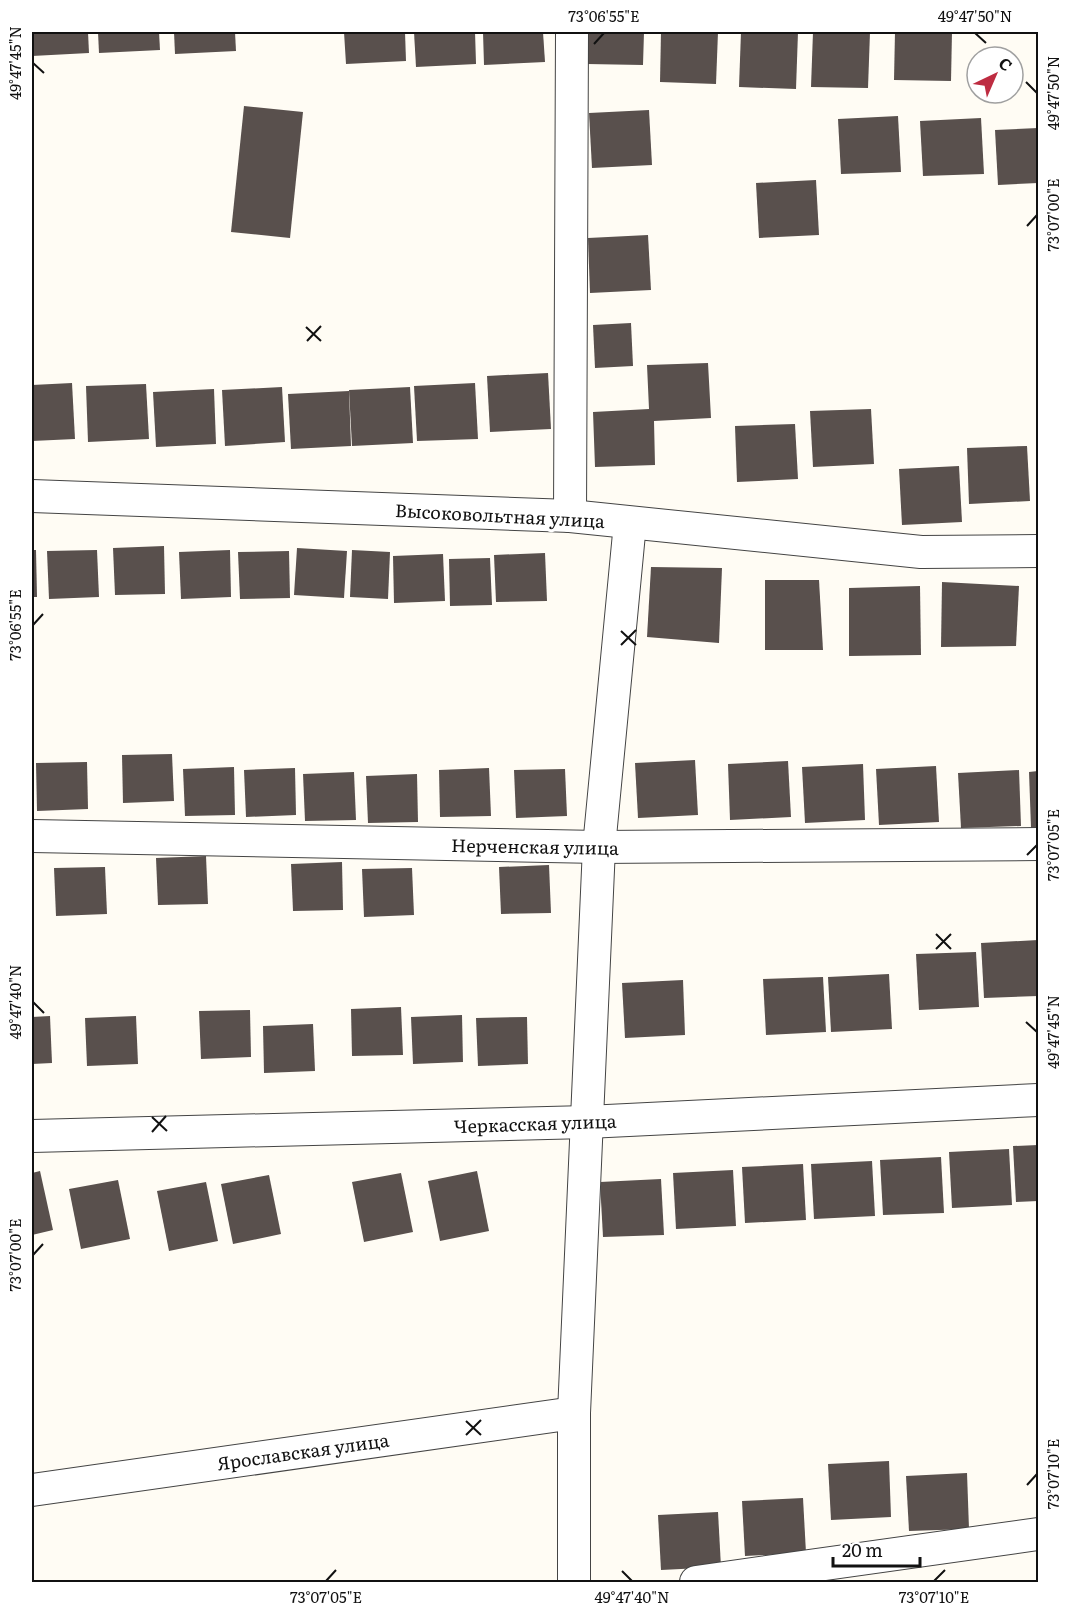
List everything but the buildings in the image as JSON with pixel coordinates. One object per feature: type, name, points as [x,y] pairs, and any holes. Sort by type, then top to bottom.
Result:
[{"type":"street","points":[[570,516],[572,32]]},
{"type":"street","name":"Высоковольтная улица","points":[[32,496],[570,516],[630,524],[921,552],[1038,551]]},
{"type":"street","points":[[574,1582],[574,1413],[599,847],[630,524]]},
{"type":"street","name":"Нерченская улица","points":[[32,836],[599,847],[1038,844]]},
{"type":"street","name":"Черкасская улица","points":[[32,1136],[586,1122],[1038,1100]]},
{"type":"street","name":"Ярославская улица","points":[[32,1490],[574,1413]]},
{"type":"street","points":[[696,1582],[1038,1534]]}]
